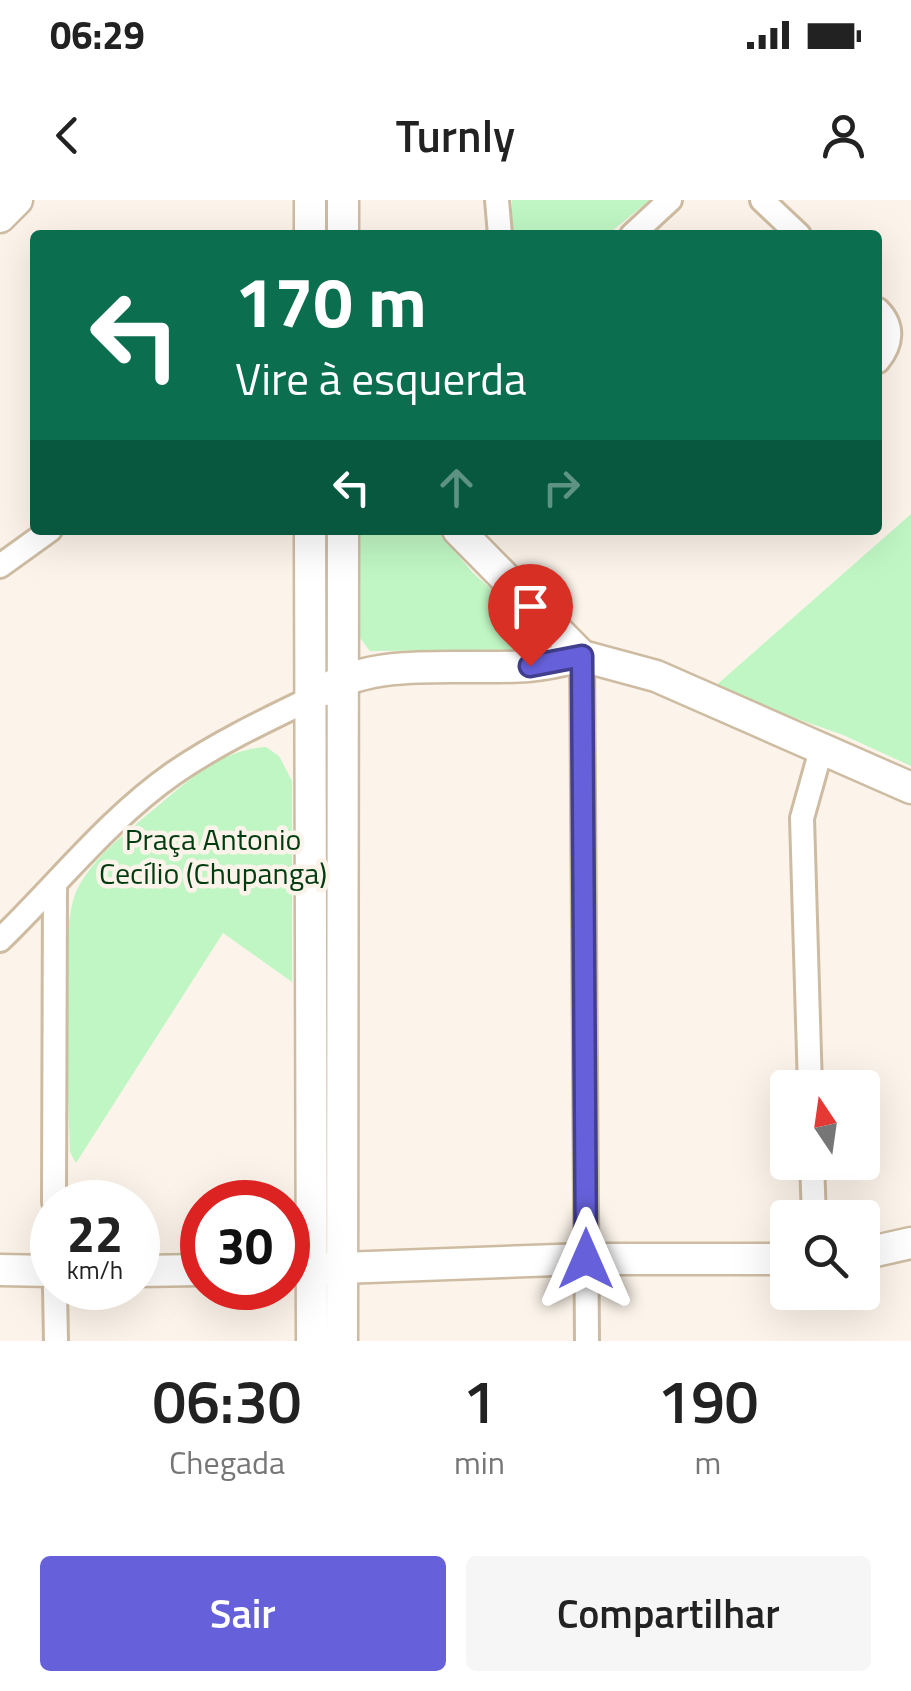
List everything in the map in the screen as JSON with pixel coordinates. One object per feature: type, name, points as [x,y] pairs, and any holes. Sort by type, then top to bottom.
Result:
[{"type":"main road","points":[[0,216],[17,200]]},
{"type":"main road","points":[[310,200],[310,230]]},
{"type":"main road","points":[[343,200],[344,230]]},
{"type":"main road","points":[[310,535],[314,1270],[342,1341]]},
{"type":"main road","points":[[312,1341],[341,680],[342,535]]},
{"type":"main road","points":[[463,535],[582,656]]},
{"type":"main road","points":[[310,699],[341,680],[424,667],[530,666],[582,656],[656,676],[911,788]]},
{"type":"main road","points":[[880,1250],[911,1243]]},
{"type":"main road","points":[[314,1270],[586,1259],[770,1259]]},
{"type":"main road","points":[[0,1270],[30,1271]]},
{"type":"street","points":[[497,200],[500,230]]},
{"type":"street","points":[[637,230],[670,200]]},
{"type":"street","points":[[762,200],[794,230]]},
{"type":"street","points":[[882,314],[890,334],[882,355]]},
{"type":"street","points":[[0,566],[43,535]]},
{"type":"street","points":[[582,656],[587,1341]]},
{"type":"street","points":[[0,940],[123,816],[173,774],[253,726],[310,699]]},
{"type":"street","points":[[809,1070],[802,818],[821,750]]},
{"type":"street","points":[[54,888],[54,1180]]},
{"type":"street","points":[[55,1310],[56,1341]]},
{"type":"green space","points":[[512,200],[650,200],[613,230],[512,230]]},
{"type":"green space","points":[[911,514],[911,766],[843,735],[712,689]]},
{"type":"green space","points":[[359,535],[441,535],[473,573],[558,649],[370,651],[360,638]]},
{"type":"green space","name":"Praça Antonio Cecílio (Chupanga)","points":[[266,747],[279,756],[292,781],[292,982],[223,933],[76,1163],[70,1152],[66,1017],[67,942],[76,892],[104,853],[188,781],[238,752]]},
{"type":"route","points":[[530,666],[582,656],[586,1259]]}]
